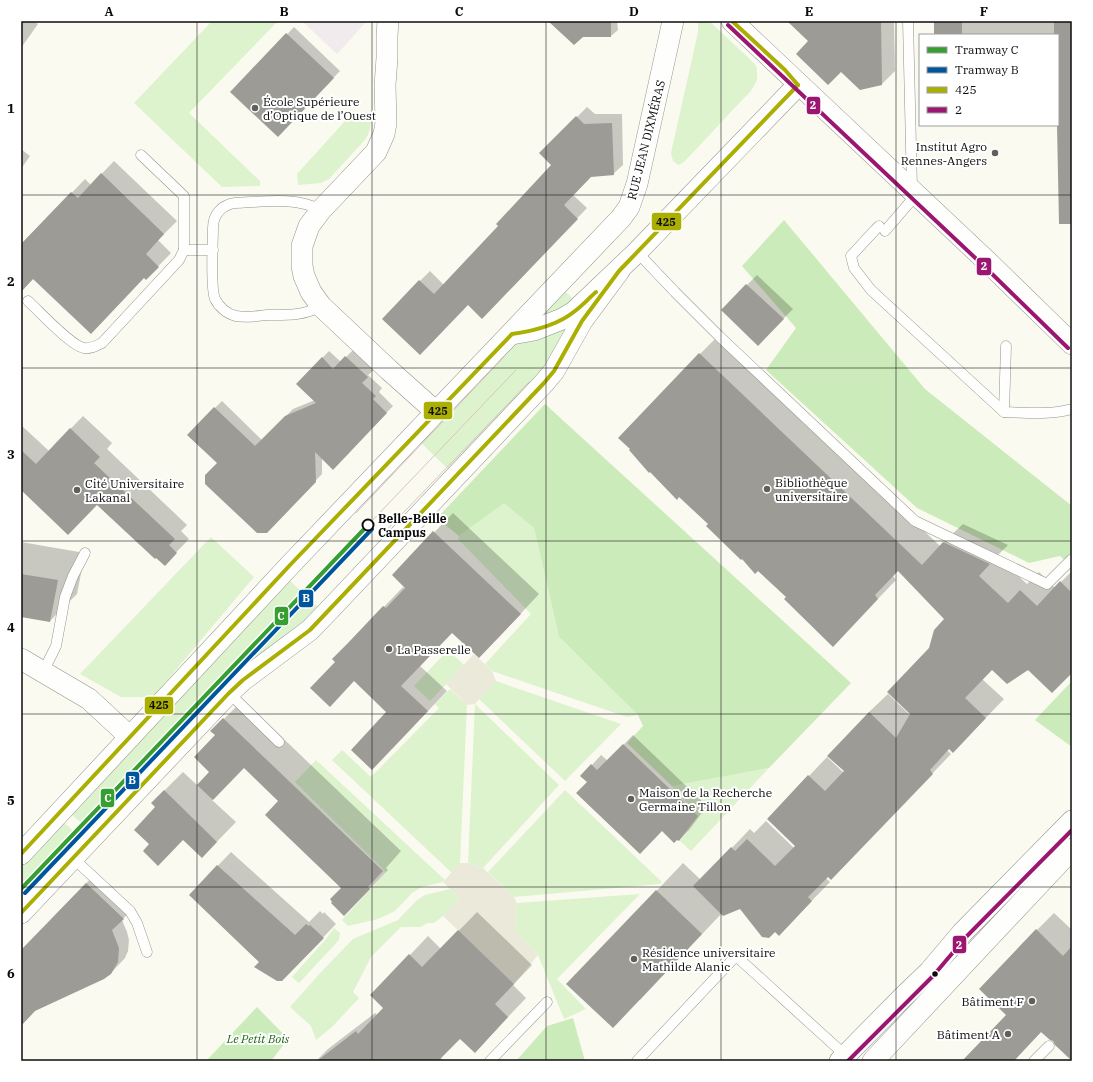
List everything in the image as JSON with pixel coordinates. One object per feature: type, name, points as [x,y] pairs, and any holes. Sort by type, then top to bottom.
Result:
[{"type":"street","points":[[388,21],[386,36],[387,58],[385,85],[386,123],[384,134],[376,152],[321,210],[309,226],[305,236],[301,256],[304,276],[311,292],[321,306],[436,412]]},
{"type":"street","name":"RUE JEAN DIXMÉRAS","points":[[21,854],[291,564],[621,218],[629,207],[637,184],[673,21]]},
{"type":"street","points":[[732,21],[785,70],[798,85],[991,265],[1072,344]]},
{"type":"street","points":[[512,334],[534,330],[562,319],[574,312],[637,252],[798,85]]},
{"type":"street","points":[[21,913],[229,693],[243,680],[315,625],[544,383],[554,371],[582,321],[618,271]]},
{"type":"street","points":[[21,659],[89,699],[130,737]]},
{"type":"street","points":[[843,1058],[929,972],[962,933],[1072,821]]},
{"type":"street","points":[[873,1061],[1072,849]]},
{"type":"lane","points":[[908,21],[914,193],[882,228],[874,230],[851,256],[854,268],[871,290],[1004,412],[1034,414],[1072,409]]},
{"type":"lane","points":[[28,301],[73,343],[83,348],[96,346],[102,343],[179,260],[184,250],[184,196],[141,155]]},
{"type":"lane","points":[[321,210],[310,205],[285,201],[229,204],[219,210],[213,222],[213,292],[219,305],[230,314],[243,316],[299,314],[321,306]]},
{"type":"lane","points":[[184,250],[213,250]]},
{"type":"lane","points":[[637,252],[719,336],[915,521],[1047,584],[1072,559]]},
{"type":"lane","points":[[1004,412],[1006,346]]},
{"type":"lane","points":[[43,672],[56,646],[65,597],[72,576],[85,553]]},
{"type":"lane","points":[[229,693],[280,742]]},
{"type":"lane","points":[[73,858],[130,911],[137,923],[147,952]]},
{"type":"lane","points":[[637,1061],[736,956],[843,1058]]},
{"type":"lane","points":[[490,1061],[547,1002]]},
{"type":"lane","points":[[1034,1061],[1048,1046]]},
{"type":"shaded area","points":[[302,21],[365,21],[366,22],[337,54]]},
{"type":"shaded area","points":[[474,654],[492,671],[496,681],[475,704],[467,705],[446,684]]},
{"type":"shaded area","points":[[460,863],[468,863],[483,868],[514,897],[517,903],[515,931],[538,955],[514,984],[443,916],[459,898],[443,882]]},
{"type":"green space","points":[[212,21],[278,21],[189,113],[260,181],[260,186],[222,187],[134,103]]},
{"type":"green space","points":[[698,21],[709,21],[754,63],[757,68],[757,80],[751,91],[685,161],[679,165],[673,161],[671,153],[698,32]]},
{"type":"green space","points":[[364,112],[371,113],[371,124],[364,141],[329,179],[321,183],[298,185],[297,174],[345,121]]},
{"type":"green space","points":[[784,220],[925,389],[1072,506],[1072,567],[1060,556],[1029,563],[917,508],[766,370],[796,328],[742,266]]},
{"type":"green space","points":[[562,289],[577,302],[532,321]]},
{"type":"green space","points":[[573,319],[550,365],[450,471],[419,441],[506,349]]},
{"type":"green space","points":[[545,404],[851,683],[769,768],[672,786],[627,743],[643,726],[638,715],[559,637],[534,528],[504,503],[459,536],[437,518]]},
{"type":"green space","points":[[504,502],[534,528],[559,637],[638,715],[627,717],[492,671],[485,664],[531,614],[458,539],[459,536]]},
{"type":"green space","points":[[211,537],[254,577],[153,697],[121,697],[80,674]]},
{"type":"green space","points":[[287,578],[319,608],[89,830],[70,813],[246,628]]},
{"type":"green space","points":[[448,650],[464,665],[430,701],[414,686]]},
{"type":"green space","points":[[496,681],[621,724],[565,781],[479,699]]},
{"type":"green space","points":[[1072,681],[1072,747],[1035,720]]},
{"type":"green space","points":[[450,689],[467,705],[460,863],[452,873],[332,760],[342,750],[371,777],[439,708],[435,704]]},
{"type":"green space","points":[[475,704],[559,785],[483,868],[468,863]]},
{"type":"green space","points":[[316,760],[445,880],[443,882],[422,887],[412,893],[395,911],[378,919],[348,926],[342,920],[386,872],[295,782]]},
{"type":"green space","points":[[769,768],[691,851],[680,841],[698,816],[672,786]]},
{"type":"green space","points":[[565,790],[662,882],[660,884],[514,897],[488,872]]},
{"type":"green space","points":[[62,821],[82,839],[21,902],[21,864]]},
{"type":"green space","points":[[450,889],[459,898],[443,916],[434,923],[427,923],[421,927],[401,927],[371,957],[353,992],[359,998],[333,1026],[316,1040],[311,1026],[290,1007],[353,939],[398,920],[417,900],[425,895]]},
{"type":"green space","points":[[640,894],[557,979],[586,1009],[564,1019],[538,955],[515,931],[517,903]]},
{"type":"green space","points":[[334,928],[340,933],[339,940],[299,983],[292,977]]},
{"type":"green space","name":"Le Petit Bois","points":[[257,1007],[288,1039],[271,1061],[206,1061]]},
{"type":"green space","points":[[573,1018],[585,1061],[516,1061],[547,1026]]},
{"type":"building","points":[[548,21],[611,21],[611,37],[583,37],[574,45]]},
{"type":"building","points":[[787,21],[881,21],[882,85],[860,90],[841,72],[828,85],[796,54],[808,41]]},
{"type":"building","points":[[934,21],[962,21],[962,34],[934,34]]},
{"type":"building","points":[[1054,21],[1072,21],[1072,224],[1059,224],[1057,126],[1059,126],[1059,34],[1054,34]]},
{"type":"building","points":[[286,33],[334,78],[278,137],[230,92]]},
{"type":"building","points":[[576,116],[584,124],[612,123],[614,175],[591,177],[564,205],[578,219],[482,319],[468,305],[420,355],[382,319],[419,280],[434,294],[498,226],[496,224],[551,165],[539,153]]},
{"type":"building","points":[[101,173],[164,234],[146,254],[159,267],[146,280],[144,278],[91,334],[33,279],[21,292],[21,244],[71,192],[78,198]]},
{"type":"building","points":[[746,284],[784,319],[758,346],[721,310]]},
{"type":"building","points":[[699,353],[922,565],[943,542],[990,564],[979,576],[1008,603],[1020,590],[1037,606],[1060,581],[1072,593],[1072,673],[1052,693],[1028,670],[1007,684],[992,670],[965,698],[986,718],[953,753],[949,749],[930,770],[933,774],[831,880],[828,877],[808,897],[812,901],[779,936],[775,932],[769,938],[762,937],[740,909],[723,916],[693,886],[731,847],[735,851],[747,839],[775,866],[795,846],[767,819],[808,775],[825,791],[844,771],[827,756],[869,712],[896,738],[910,714],[887,692],[929,648],[934,630],[944,619],[898,571],[875,595],[878,599],[833,647],[784,599],[786,597],[758,571],[755,574],[742,559],[741,560],[706,526],[708,524],[679,497],[677,500],[650,472],[649,473],[629,450],[630,449],[618,438]]},
{"type":"building","points":[[345,356],[368,377],[362,383],[376,396],[373,399],[387,413],[333,470],[315,452],[316,482],[267,533],[257,533],[205,484],[205,475],[217,463],[187,435],[214,407],[255,446],[285,416],[316,403],[296,384],[322,357],[333,369]]},
{"type":"building","name":"Cité Universitaire Lakanal","points":[[70,428],[100,457],[94,463],[175,539],[169,545],[177,553],[165,566],[156,558],[155,559],[97,505],[68,535],[21,490],[21,450],[36,464]]},
{"type":"building","name":"La Passerelle","points":[[433,531],[521,614],[479,658],[452,633],[401,686],[428,711],[372,770],[351,750],[386,712],[354,681],[330,707],[310,688],[335,662],[332,659],[383,606],[386,608],[405,588],[392,575]]},
{"type":"building","points":[[21,574],[58,580],[50,622],[21,617]]},
{"type":"building","points":[[223,718],[383,871],[368,887],[370,889],[344,916],[331,903],[332,902],[330,899],[341,888],[265,815],[278,801],[244,768],[213,800],[197,785],[209,772],[194,757],[215,735],[210,731]]},
{"type":"building","name":"Maison de la Recherche Germaine Tillon","points":[[623,744],[698,816],[679,841],[677,840],[674,843],[662,831],[640,854],[576,793],[587,782],[580,776],[591,764],[597,770]]},
{"type":"building","points":[[164,790],[217,842],[202,858],[183,840],[158,866],[143,851],[149,844],[134,830],[155,807],[151,803]]},
{"type":"building","points":[[217,865],[295,935],[306,924],[309,926],[310,925],[324,938],[282,981],[277,981],[254,967],[259,962],[189,895]]},
{"type":"building","points":[[86,883],[124,919],[112,930],[119,948],[118,962],[111,974],[104,979],[35,1011],[21,1026],[21,950]]},
{"type":"building","name":"Résidence universitaire Mathilde Alanic","points":[[656,890],[702,934],[613,1028],[566,984]]},
{"type":"building","name":"Bâtiment F","points":[[1036,929],[1063,956],[1072,946],[1072,1061],[1055,1045],[1053,1041],[1041,1032],[1014,1061],[962,1061],[1006,1015],[979,989]]},
{"type":"building","points":[[458,930],[514,984],[495,1004],[508,1017],[475,1053],[460,1039],[438,1061],[317,1061],[356,1031],[358,1034],[383,1008],[370,995],[409,954],[422,967]]},
{"type":"tram line","points":[[356,513],[503,358]]},
{"type":"tram line","points":[[368,525],[516,370]]},
{"type":"tram line","points":[[380,537],[529,382]]},
{"type":"tram line","name":"C","points":[[21,889],[368,525]]},
{"type":"tram line","name":"B","points":[[25,893],[372,529]]},
{"type":"transit line","name":"425","points":[[732,21],[785,70],[798,85]]},
{"type":"transit line","name":"2","points":[[728,25],[987,269],[1068,348]]},
{"type":"transit line","name":"425","points":[[21,913],[229,693],[243,680],[310,630],[544,383],[554,371],[582,321],[619,271],[798,85]]},
{"type":"transit line","name":"425","points":[[21,854],[291,564],[512,334],[553,324],[578,309],[596,292]]},
{"type":"transit line","name":"2","points":[[848,1061],[933,976],[966,937],[1072,830]]},
{"type":"place","name":"École Supérieure d’Optique de l’Ouest","points":[[255,108]]},
{"type":"place","name":"Institut Agro Rennes-Angers","points":[[995,153]]},
{"type":"place","name":"Bibliothèque universitaire","points":[[767,489]]},
{"type":"place","name":"Cité Universitaire Lakanal","points":[[77,490]]},
{"type":"place","name":"Belle-Beille Campus","points":[[368,525]]},
{"type":"place","name":"La Passerelle","points":[[389,649]]},
{"type":"place","name":"Maison de la Recherche Germaine Tillon","points":[[631,799]]},
{"type":"place","name":"Résidence universitaire Mathilde Alanic","points":[[634,959]]},
{"type":"place","name":"Bâtiment F","points":[[1032,1001]]},
{"type":"place","name":"Bâtiment A","points":[[1008,1034]]}]
